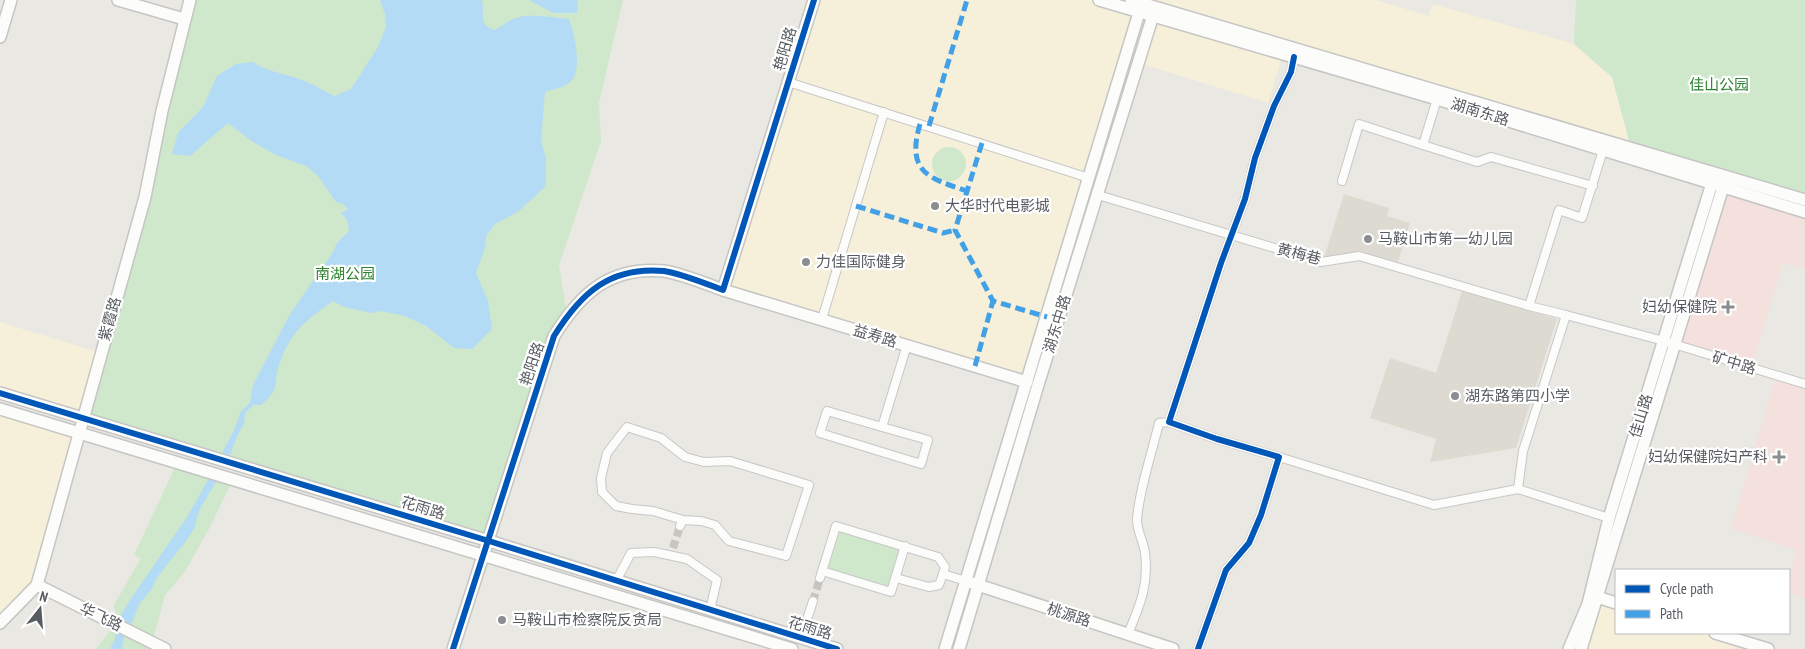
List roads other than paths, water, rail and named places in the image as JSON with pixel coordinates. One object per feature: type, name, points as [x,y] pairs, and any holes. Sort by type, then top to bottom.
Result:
[{"type":"street","points":[[0,37],[11,0]]},
{"type":"street","points":[[118,0],[184,20]]},
{"type":"street","name":"紫霞路","points":[[0,623],[37,585],[145,197],[162,111],[190,0]]},
{"type":"street","name":"艳阳路","points":[[453,649],[554,336],[567,315],[599,284],[628,272],[665,271],[723,290],[814,0]]},
{"type":"street","points":[[1099,0],[1139,4],[1156,8],[1805,200]]},
{"type":"street","name":"湖东中路","points":[[945,649],[1089,178],[1139,4]]},
{"type":"street","name":"湖东中路","points":[[959,649],[1038,385],[1156,8]]},
{"type":"street","name":"湖南东路","points":[[1156,8],[1294,58],[1437,99],[1805,212]]},
{"type":"street","points":[[1169,422],[1231,235],[1245,199],[1255,158],[1294,58]]},
{"type":"street","points":[[788,82],[1089,178]]},
{"type":"street","points":[[1423,145],[1437,99]]},
{"type":"street","points":[[822,320],[884,112]]},
{"type":"street","points":[[1342,181],[1359,124],[1477,162],[1492,157],[1593,186]]},
{"type":"street","points":[[1529,306],[1559,210],[1582,218],[1603,150]]},
{"type":"street","name":"佳山路","points":[[1569,649],[1592,600],[1717,185]]},
{"type":"street","name":"黄梅巷","points":[[1098,195],[1321,262],[1358,256],[1566,315]]},
{"type":"street","name":"益寿路","points":[[723,290],[1027,382]]},
{"type":"street","points":[[1518,489],[1523,451],[1566,315],[1669,343]]},
{"type":"street","name":"佳山路","points":[[1581,649],[1609,518],[1669,343]]},
{"type":"street","name":"矿中路","points":[[1669,343],[1805,384]]},
{"type":"street","points":[[882,427],[907,345]]},
{"type":"street","name":"花雨路","points":[[0,393],[837,649]]},
{"type":"street","points":[[0,409],[792,649]]},
{"type":"street","points":[[827,411],[882,427],[928,440],[921,464],[820,433],[827,411]]},
{"type":"street","points":[[1128,634],[1141,602],[1147,579],[1145,552],[1137,522],[1159,423],[1169,422],[1217,439],[1434,505],[1518,489],[1609,518]]},
{"type":"street","points":[[627,427],[661,438],[685,457],[704,462],[730,461],[809,485],[786,556],[729,541],[715,525],[701,521],[682,523],[653,511],[632,510],[616,506],[602,492],[600,478],[607,453],[627,427]]},
{"type":"street","points":[[1198,649],[1226,570],[1249,542],[1261,515],[1278,457]]},
{"type":"street","points":[[896,578],[928,588],[939,586],[945,567],[938,557],[905,546],[836,526],[821,575],[891,592],[905,546]]},
{"type":"street","points":[[616,581],[631,553],[672,552],[687,559],[717,580],[710,610]]},
{"type":"street","points":[[943,574],[966,581]]},
{"type":"street","name":"桃源路","points":[[966,581],[1173,649]]},
{"type":"street","name":"华飞路","points":[[37,585],[165,649]]},
{"type":"street","points":[[1592,600],[1615,603]]},
{"type":"street","points":[[801,638],[813,601]]},
{"type":"street","points":[[1717,634],[1768,649]]},
{"type":"water","points":[[380,0],[482,0],[484,22],[489,28],[495,30],[511,20],[521,17],[535,16],[569,19],[577,60],[575,75],[571,81],[562,87],[545,92],[541,140],[546,159],[546,186],[519,211],[495,224],[486,236],[485,248],[476,273],[488,301],[492,329],[472,349],[454,348],[426,326],[405,316],[381,311],[372,313],[344,307],[333,301],[315,314],[294,335],[283,354],[272,394],[261,405],[253,405],[245,413],[244,423],[228,462],[219,459],[235,428],[241,411],[250,403],[253,385],[290,314],[333,252],[337,243],[349,231],[347,220],[341,213],[348,209],[343,204],[336,202],[318,176],[306,166],[276,155],[253,142],[228,123],[190,156],[172,154],[178,133],[203,107],[217,76],[236,64],[253,62],[266,69],[307,82],[335,96],[351,89],[378,47],[386,27],[385,14]]},
{"type":"water","points":[[529,0],[578,0],[577,13],[553,13]]},
{"type":"water","points":[[212,473],[220,475],[201,507],[195,527],[140,603],[129,629],[116,623],[187,517]]},
{"type":"water","points":[[116,628],[125,631],[122,649],[110,649],[115,639]]},
{"type":"tunnel","points":[[673,548],[680,526]]},
{"type":"tunnel","points":[[813,601],[820,578]]},
{"type":"place","name":"大华时代电影城","points":[[935,206]]},
{"type":"place","name":"马鞍山市第一幼儿园","points":[[1368,239]]},
{"type":"place","name":"力佳国际健身","points":[[806,262]]},
{"type":"place","name":"妇幼保健院","points":[[1728,307]]},
{"type":"place","name":"湖东路第四小学","points":[[1455,396]]},
{"type":"place","name":"妇幼保健院妇产科","points":[[1779,457]]},
{"type":"place","name":"马鞍山市检察院反贪局","points":[[502,620]]},
{"type":"park label","name":"佳山公园","points":[[1719,85]]},
{"type":"park label","name":"南湖公园","points":[[345,274]]}]
